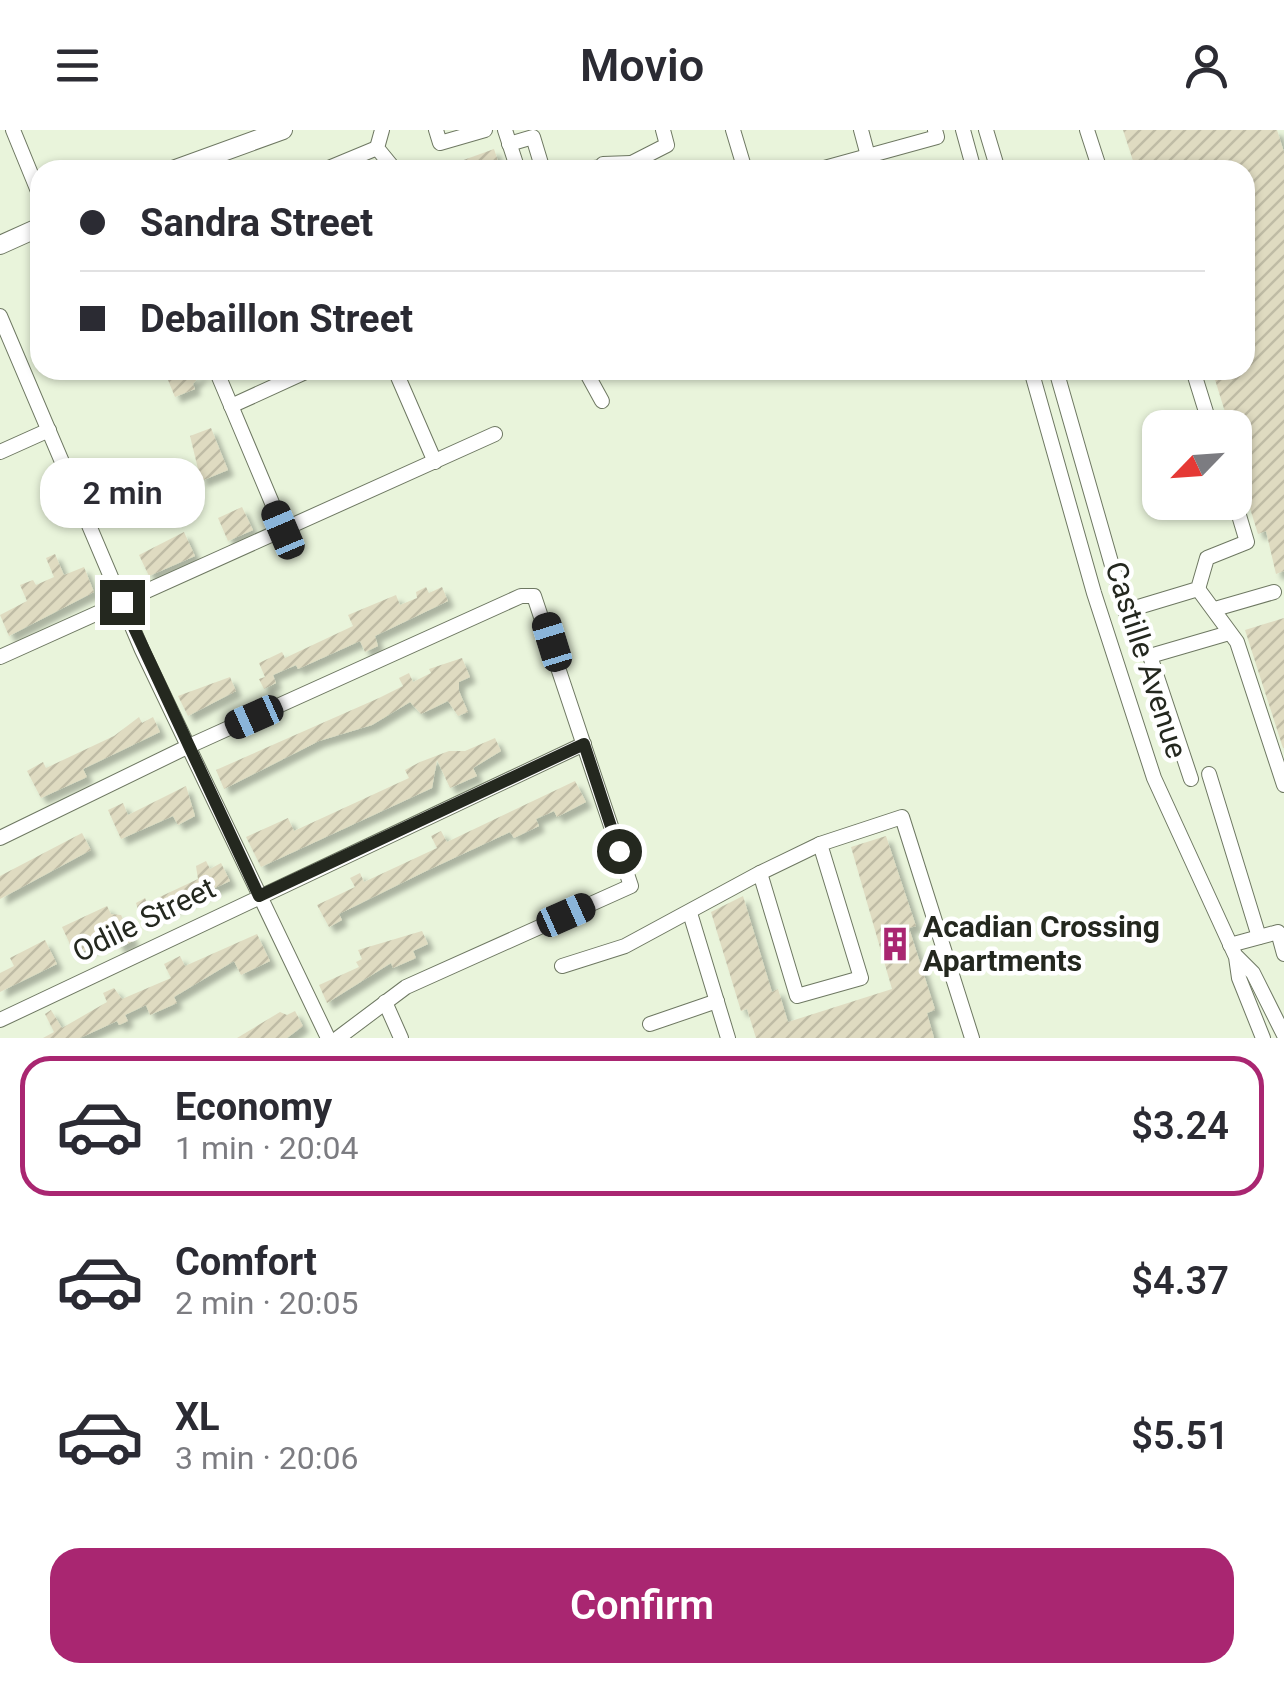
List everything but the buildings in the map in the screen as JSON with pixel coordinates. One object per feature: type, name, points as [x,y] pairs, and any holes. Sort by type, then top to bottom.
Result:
[{"type":"main road","points":[[215,160],[283,130]]},
{"type":"main road","points":[[0,245],[30,232]]},
{"type":"street","points":[[13,130],[30,172]]},
{"type":"street","points":[[377,148],[382,130]]},
{"type":"street","points":[[436,130],[440,143],[485,130]]},
{"type":"street","points":[[632,160],[667,145],[664,130]]},
{"type":"street","points":[[733,130],[742,160]]},
{"type":"street","points":[[861,130],[868,156]]},
{"type":"street","points":[[853,160],[904,138],[937,137],[935,130]]},
{"type":"street","points":[[963,130],[971,160]]},
{"type":"street","points":[[986,130],[995,160]]},
{"type":"street","points":[[1088,130],[1097,160]]},
{"type":"street","points":[[507,137],[534,134],[540,160]]},
{"type":"street","points":[[348,160],[377,148]]},
{"type":"street","points":[[377,148],[387,160]]},
{"type":"street","points":[[0,316],[187,747],[328,1038]]},
{"type":"street","points":[[220,380],[283,530]]},
{"type":"street","points":[[231,406],[288,380]]},
{"type":"street","points":[[398,380],[435,462]]},
{"type":"street","points":[[590,380],[602,401]]},
{"type":"street","name":"Castille Avenue","points":[[1034,380],[1098,607],[1154,778],[1233,951],[1263,1038]]},
{"type":"street","points":[[1059,380],[1125,612],[1198,589]]},
{"type":"street","points":[[1196,380],[1205,410]]},
{"type":"street","points":[[0,452],[49,430]]},
{"type":"street","points":[[0,657],[495,434]]},
{"type":"street","points":[[1198,589],[1208,558],[1247,542],[1240,520]]},
{"type":"street","points":[[1198,589],[1238,642],[1284,785]]},
{"type":"street","points":[[1215,610],[1274,592]]},
{"type":"street","points":[[0,838],[187,747],[521,596],[534,596],[630,886],[406,987],[338,1038]]},
{"type":"street","points":[[1191,779],[1150,656],[1229,633]]},
{"type":"street","name":"Odile Street","points":[[0,1020],[584,744]]},
{"type":"street","points":[[1209,774],[1260,937]]},
{"type":"street","points":[[562,966],[626,946],[820,844],[902,816],[972,1038]]},
{"type":"street","points":[[760,874],[797,996],[861,978],[820,844]]},
{"type":"street","points":[[690,913],[728,1038]]},
{"type":"street","points":[[1233,951],[1281,930],[1284,954]]},
{"type":"street","name":"Castille Avenue","points":[[1233,951],[1253,972],[1284,1035]]},
{"type":"street","points":[[650,1024],[716,1000]]},
{"type":"street","points":[[385,1002],[401,1038]]},
{"type":"place","name":"Acadian Crossing Apartments","points":[[895,944]]},
{"type":"route","points":[[122,602],[259,896],[584,744],[619,851]]}]
